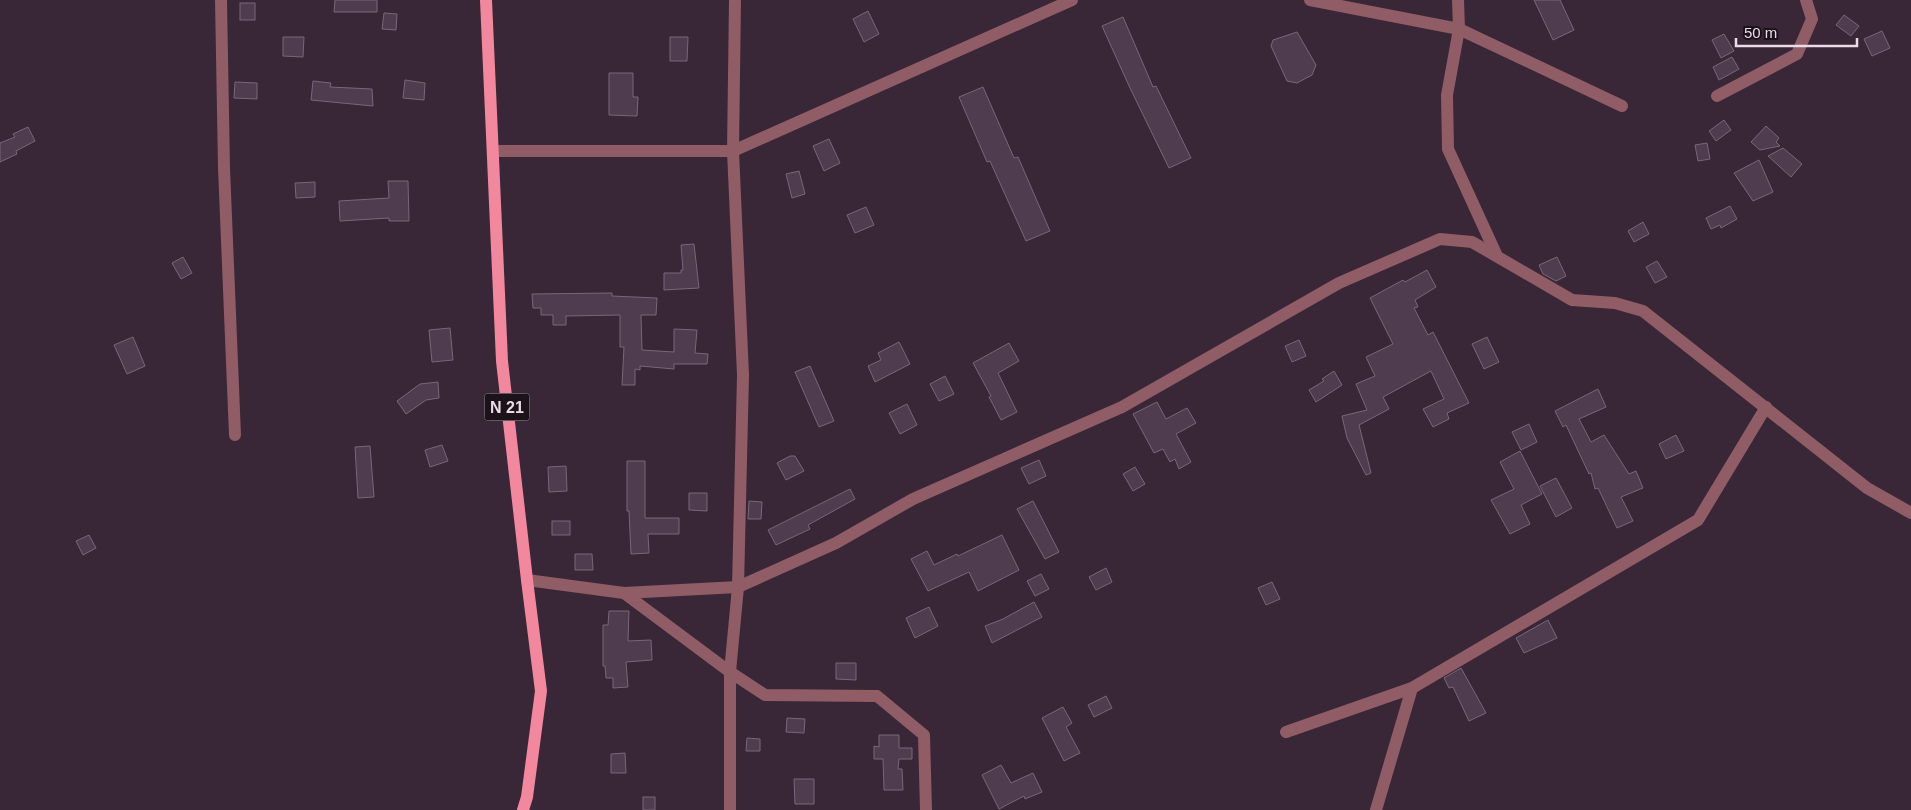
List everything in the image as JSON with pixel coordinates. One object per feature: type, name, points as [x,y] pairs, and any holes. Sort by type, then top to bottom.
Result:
[{"type":"main road","name":"N 21","points":[[486,0],[502,361],[526,580],[541,691],[527,797],[523,810]]},
{"type":"street","points":[[221,0],[224,168],[235,435]]},
{"type":"street","points":[[730,810],[730,672],[738,587],[743,375],[733,151],[735,0]]},
{"type":"street","points":[[494,151],[733,151],[1072,0]]},
{"type":"street","points":[[1310,0],[1459,29],[1622,106]]},
{"type":"street","points":[[1458,0],[1459,29],[1447,95],[1448,149],[1496,256]]},
{"type":"street","points":[[1717,96],[1797,54],[1812,19],[1806,0]]},
{"type":"street","points":[[526,580],[624,593],[738,587],[836,543],[913,499],[1122,407],[1348,279],[1440,239],[1472,242],[1572,300],[1615,303],[1643,311],[1867,488],[1911,513]]},
{"type":"street","points":[[1286,732],[1412,688],[1698,520],[1766,407]]},
{"type":"street","points":[[624,593],[730,672],[766,695],[876,696],[924,735],[926,810]]},
{"type":"street","points":[[1376,810],[1412,688]]},
{"type":"building","points":[[335,0],[377,0],[377,12],[334,12]]},
{"type":"building","points":[[1534,0],[1560,0],[1574,30],[1553,40]]},
{"type":"building","points":[[240,3],[255,3],[255,20],[240,20]]},
{"type":"building","points":[[868,11],[879,34],[864,42],[853,19]]},
{"type":"building","points":[[384,13],[397,14],[396,30],[382,29]]},
{"type":"building","points":[[1844,15],[1859,26],[1851,36],[1836,25]]},
{"type":"building","points":[[1123,17],[1153,87],[1156,86],[1191,158],[1169,168],[1102,26]]},
{"type":"building","points":[[1882,31],[1890,48],[1872,56],[1864,39]]},
{"type":"building","points":[[1297,32],[1316,65],[1312,75],[1297,83],[1287,81],[1271,46],[1273,40]]},
{"type":"building","points":[[1724,34],[1734,51],[1721,58],[1712,40]]},
{"type":"building","points":[[283,37],[304,37],[303,57],[283,56]]},
{"type":"building","points":[[670,37],[688,37],[687,61],[670,61]]},
{"type":"building","points":[[1732,57],[1739,69],[1719,80],[1713,67]]},
{"type":"building","points":[[609,73],[633,73],[633,97],[638,97],[637,116],[609,115]]},
{"type":"building","points":[[405,80],[425,83],[424,100],[403,98]]},
{"type":"building","points":[[313,81],[331,83],[330,87],[372,89],[373,106],[311,100]]},
{"type":"building","points":[[235,82],[257,83],[257,99],[234,98]]},
{"type":"building","points":[[983,87],[1014,158],[1018,157],[1050,231],[1026,241],[990,161],[987,162],[959,97]]},
{"type":"building","points":[[1724,120],[1731,130],[1716,141],[1709,131]]},
{"type":"building","points":[[1766,126],[1779,138],[1776,142],[1780,146],[1760,150],[1751,142]]},
{"type":"building","points":[[28,127],[35,141],[16,151],[17,154],[0,162],[0,143],[15,137],[13,134]]},
{"type":"building","points":[[829,139],[840,163],[824,171],[813,146]]},
{"type":"building","points":[[1707,143],[1710,159],[1698,161],[1695,145]]},
{"type":"building","points":[[1783,148],[1802,164],[1791,177],[1768,156]]},
{"type":"building","points":[[1759,160],[1773,192],[1753,201],[1734,173]]},
{"type":"building","points":[[799,171],[805,194],[792,198],[786,174]]},
{"type":"building","points":[[388,181],[408,181],[409,221],[389,221],[389,218],[340,221],[339,201],[389,198]]},
{"type":"building","points":[[315,182],[315,197],[296,198],[295,183]]},
{"type":"building","points":[[1730,206],[1737,219],[1721,228],[1720,225],[1711,229],[1706,218]]},
{"type":"building","points":[[866,207],[874,225],[855,233],[847,215]]},
{"type":"building","points":[[1643,222],[1649,234],[1634,242],[1628,231]]},
{"type":"building","points":[[694,244],[699,288],[664,290],[664,273],[681,273],[681,270],[683,270],[681,245]]},
{"type":"building","points":[[183,257],[192,273],[181,279],[172,263]]},
{"type":"building","points":[[1557,257],[1566,276],[1556,281],[1543,274],[1539,265]]},
{"type":"building","points":[[1657,261],[1667,277],[1655,283],[1646,267]]},
{"type":"building","points":[[1427,270],[1436,287],[1415,300],[1418,307],[1414,308],[1428,335],[1433,332],[1469,403],[1447,413],[1449,419],[1433,427],[1423,409],[1444,399],[1431,371],[1383,397],[1389,409],[1359,425],[1371,473],[1366,475],[1347,438],[1342,416],[1367,410],[1356,384],[1375,376],[1366,357],[1393,344],[1370,298],[1403,280],[1405,282]]},
{"type":"building","points":[[612,293],[612,296],[657,298],[656,315],[641,315],[642,350],[674,352],[674,329],[697,330],[695,353],[708,354],[707,364],[674,364],[674,369],[640,366],[640,370],[635,369],[635,385],[622,385],[624,347],[620,347],[620,315],[566,316],[566,325],[553,325],[553,315],[541,315],[541,308],[533,308],[532,294]]},
{"type":"building","points":[[450,328],[453,360],[432,362],[429,330]]},
{"type":"building","points":[[133,337],[145,366],[127,374],[114,345]]},
{"type":"building","points":[[1487,337],[1499,362],[1484,369],[1472,344]]},
{"type":"building","points":[[1299,340],[1306,356],[1292,362],[1285,346]]},
{"type":"building","points":[[899,342],[910,364],[875,382],[868,366],[881,360],[878,353]]},
{"type":"building","points":[[1009,343],[1019,361],[998,373],[1017,412],[1001,420],[989,397],[991,396],[973,363]]},
{"type":"building","points":[[810,366],[834,421],[819,427],[795,372]]},
{"type":"building","points":[[1334,371],[1342,385],[1316,402],[1309,390],[1324,381],[1322,379]]},
{"type":"building","points":[[945,376],[954,394],[939,401],[930,384]]},
{"type":"building","points":[[438,382],[439,398],[426,400],[406,414],[397,401],[420,384]]},
{"type":"building","points":[[1598,389],[1606,407],[1579,419],[1591,442],[1604,435],[1629,474],[1636,471],[1643,488],[1621,497],[1633,521],[1617,528],[1598,488],[1595,489],[1591,473],[1589,474],[1566,425],[1563,427],[1555,411]]},
{"type":"building","points":[[1157,402],[1166,419],[1187,408],[1196,423],[1176,434],[1191,462],[1179,469],[1175,459],[1170,462],[1163,449],[1154,453],[1133,414]]},
{"type":"building","points":[[907,404],[917,425],[900,434],[889,413]]},
{"type":"building","points":[[1529,424],[1537,442],[1521,450],[1512,432]]},
{"type":"building","points":[[1676,435],[1684,451],[1666,459],[1659,444]]},
{"type":"building","points":[[442,445],[448,461],[430,467],[425,450]]},
{"type":"building","points":[[370,446],[374,497],[358,498],[355,447]]},
{"type":"building","points":[[1520,451],[1542,494],[1521,505],[1530,524],[1510,534],[1491,500],[1514,489],[1500,462]]},
{"type":"building","points":[[790,456],[795,456],[804,471],[786,480],[777,463]]},
{"type":"building","points":[[1039,460],[1046,476],[1029,484],[1021,468]]},
{"type":"building","points":[[627,461],[645,461],[645,518],[679,518],[679,534],[648,534],[649,553],[631,554],[629,511],[627,511]]},
{"type":"building","points":[[566,466],[567,491],[549,492],[548,467]]},
{"type":"building","points":[[1135,467],[1145,484],[1133,491],[1123,474]]},
{"type":"building","points":[[1556,478],[1572,508],[1556,517],[1540,486]]},
{"type":"building","points":[[850,489],[855,499],[808,525],[810,529],[776,545],[768,530]]},
{"type":"building","points":[[689,493],[707,493],[707,511],[689,510]]},
{"type":"building","points":[[749,501],[762,502],[761,519],[748,519]]},
{"type":"building","points":[[1033,501],[1059,552],[1045,559],[1017,509]]},
{"type":"building","points":[[552,521],[570,521],[570,535],[552,535]]},
{"type":"building","points":[[89,535],[96,548],[83,555],[76,541]]},
{"type":"building","points":[[1002,535],[1019,570],[978,591],[969,572],[928,591],[911,559],[927,551],[934,565]]},
{"type":"building","points":[[575,554],[592,554],[593,570],[575,570]]},
{"type":"building","points":[[1106,568],[1112,582],[1096,590],[1089,577]]},
{"type":"building","points":[[1041,574],[1049,589],[1035,596],[1027,581]]},
{"type":"building","points":[[1272,582],[1280,599],[1266,605],[1258,588]]},
{"type":"building","points":[[1034,602],[1042,617],[992,643],[985,626],[1003,619]]},
{"type":"building","points":[[929,607],[938,626],[915,638],[906,618]]},
{"type":"building","points":[[609,611],[629,611],[628,641],[651,640],[652,660],[626,662],[628,687],[613,688],[613,678],[606,678],[605,666],[603,666],[603,625],[608,625]]},
{"type":"building","points":[[1548,620],[1557,638],[1524,653],[1516,638]]},
{"type":"building","points":[[836,663],[856,663],[856,680],[836,679]]},
{"type":"building","points":[[1461,668],[1486,713],[1469,721],[1453,687],[1449,688],[1444,678]]},
{"type":"building","points":[[1106,696],[1112,708],[1094,717],[1088,705]]},
{"type":"building","points":[[1063,707],[1072,723],[1066,727],[1080,753],[1064,761],[1042,718]]},
{"type":"building","points":[[787,718],[805,719],[804,733],[786,732]]},
{"type":"building","points":[[879,735],[899,735],[899,748],[912,748],[912,759],[899,759],[898,769],[902,769],[903,790],[884,790],[883,759],[874,759],[874,746],[879,747]]},
{"type":"building","points":[[747,738],[760,739],[760,751],[746,751]]},
{"type":"building","points":[[625,753],[626,773],[611,773],[611,754]]},
{"type":"building","points":[[1001,765],[1011,783],[1033,773],[1042,792],[1025,799],[1024,796],[999,809],[982,775]]},
{"type":"building","points":[[794,779],[814,779],[814,804],[795,804]]},
{"type":"building","points":[[643,797],[655,797],[655,810],[643,810]]}]
